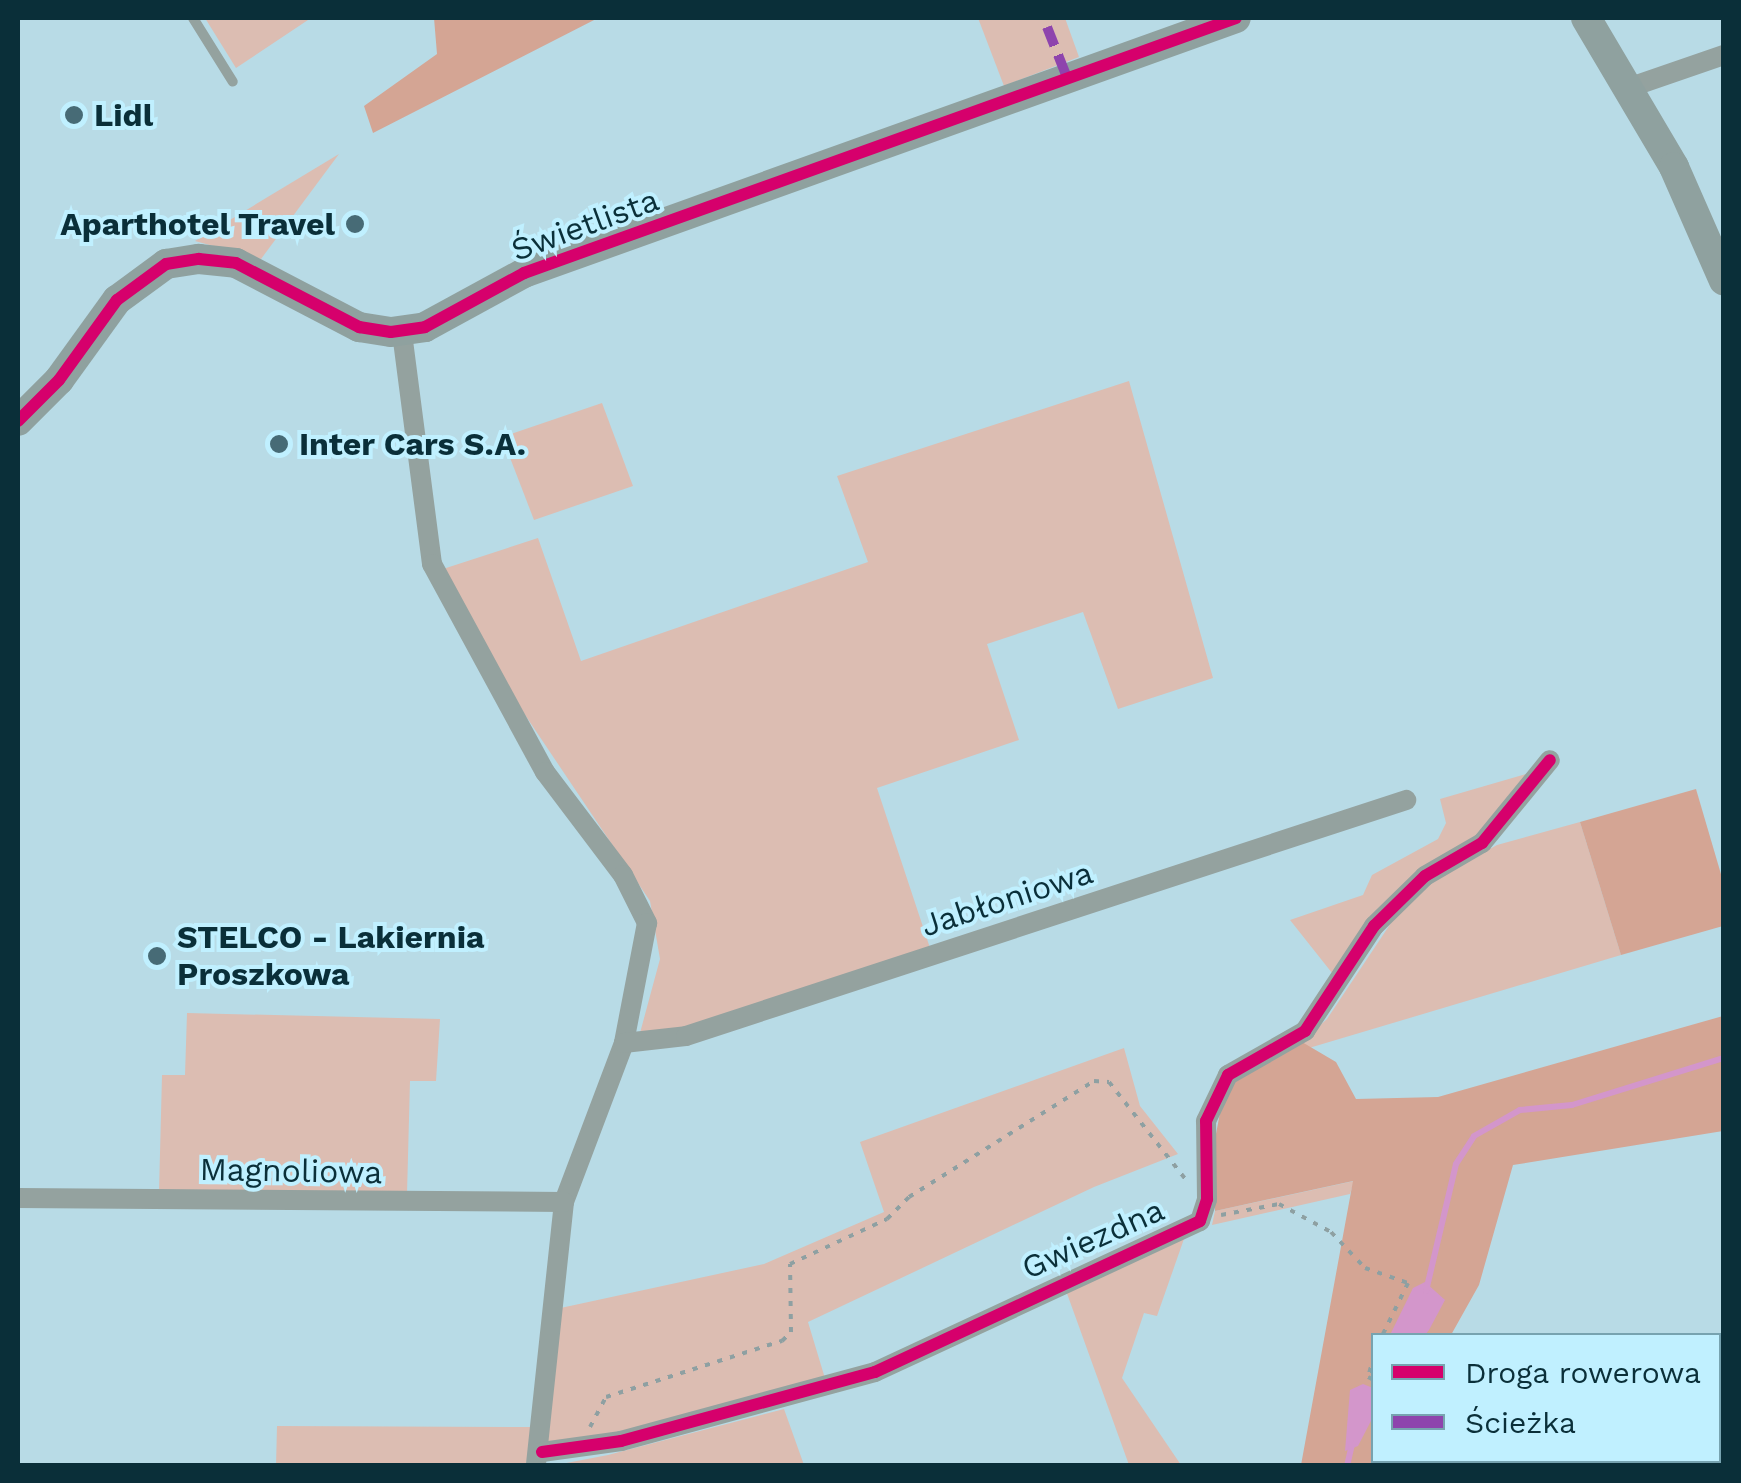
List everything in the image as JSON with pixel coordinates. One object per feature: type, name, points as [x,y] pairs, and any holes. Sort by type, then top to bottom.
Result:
[{"type":"street","name":"Świetlista","points":[[18,421],[34,409],[132,284],[181,261],[236,264],[359,327],[402,332],[445,319],[524,273],[1236,18]]},
{"type":"street","points":[[1586,18],[1700,220],[1724,281]]},
{"type":"street","points":[[1628,88],[1724,56]]},
{"type":"street","points":[[402,332],[432,564],[545,772],[623,875],[647,923],[624,1043],[564,1202],[539,1459]]},
{"type":"street","name":"Gwiezdna","points":[[539,1459],[875,1372],[1200,1221],[1207,1199],[1206,1121],[1228,1076],[1305,1031],[1374,926],[1425,876],[1482,843],[1550,760]]},
{"type":"street","name":"Jabłoniowa","points":[[624,1043],[686,1036],[1406,800]]},
{"type":"street","name":"Magnoliowa","points":[[18,1198],[564,1202]]},
{"type":"lane","points":[[192,18],[233,82]]},
{"type":"path","points":[[594,1447],[593,1413],[606,1397],[782,1340],[791,1332],[790,1264],[887,1219],[909,1196],[1094,1082],[1109,1082],[1179,1164],[1200,1221],[1279,1204],[1331,1232],[1365,1268],[1408,1284],[1384,1333]]},
{"type":"shaded area","points":[[205,18],[311,18],[236,68]]},
{"type":"shaded area","points":[[434,18],[598,18],[373,133],[364,106],[437,54]]},
{"type":"shaded area","points":[[978,18],[1065,18],[1079,57],[1004,86]]},
{"type":"shaded area","points":[[339,154],[261,259],[195,241]]},
{"type":"shaded area","points":[[1129,381],[1213,678],[1118,709],[1083,612],[987,644],[1019,740],[877,788],[931,951],[694,1026],[640,1033],[660,959],[650,901],[507,688],[443,569],[538,538],[581,661],[868,562],[837,476]]},
{"type":"shaded area","points":[[602,403],[633,486],[534,520],[502,437]]},
{"type":"shaded area","points":[[1533,772],[1457,857],[1336,978],[1290,920],[1363,895],[1372,875],[1438,839],[1446,823],[1440,799]]},
{"type":"shaded area","points":[[1696,789],[1723,881],[1723,926],[1621,955],[1580,822]]},
{"type":"shaded area","points":[[1580,822],[1621,955],[1309,1048],[1302,1042],[1327,1019],[1411,893],[1497,845]]},
{"type":"shaded area","points":[[187,1013],[440,1019],[436,1081],[410,1081],[407,1194],[159,1192],[162,1075],[185,1075]]},
{"type":"shaded area","points":[[1723,1016],[1723,1131],[1513,1165],[1479,1285],[1452,1333],[1371,1333],[1371,1463],[1392,1465],[1301,1465],[1353,1181],[1215,1211],[1212,1155],[1223,1097],[1249,1066],[1302,1042],[1336,1062],[1356,1099],[1438,1097]]},
{"type":"shaded area","points":[[1124,1048],[1140,1106],[1178,1154],[1094,1187],[808,1322],[827,1385],[542,1452],[556,1309],[764,1264],[884,1212],[860,1142]]},
{"type":"shaded area","points":[[1354,1181],[1350,1194],[1212,1225],[1215,1211]]},
{"type":"shaded area","points":[[1185,1236],[1157,1316],[1144,1313],[1122,1378],[1181,1465],[1129,1465],[1065,1288]]},
{"type":"shaded area","points":[[1425,1282],[1445,1300],[1427,1333],[1391,1333],[1413,1288]]},
{"type":"shaded area","points":[[1723,1357],[1723,1465],[1610,1466],[1721,1463]]},
{"type":"shaded area","points":[[1363,1384],[1371,1387],[1371,1421],[1358,1446],[1345,1451],[1350,1390]]},
{"type":"shaded area","points":[[784,1409],[804,1465],[556,1465],[608,1455]]},
{"type":"shaded area","points":[[277,1426],[534,1427],[526,1465],[276,1466]]},
{"type":"waterway","points":[[1426,1291],[1456,1164],[1474,1136],[1520,1110],[1572,1105],[1724,1058]]},
{"type":"waterway","points":[[1347,1466],[1352,1444]]},
{"type":"marked path","points":[[1047,27],[1068,80]]},
{"type":"cycle path","points":[[18,421],[59,380],[117,300],[166,264],[199,259],[236,263],[359,327],[391,332],[425,327],[524,273],[1236,18]]},
{"type":"cycle path","points":[[542,1452],[621,1441],[875,1372],[1200,1221],[1207,1199],[1206,1121],[1228,1075],[1305,1031],[1374,926],[1425,876],[1482,843],[1550,760]]},
{"type":"place","name":"Lidl","points":[[74,115]]},
{"type":"place","name":"Aparthotel Travel","points":[[355,224]]},
{"type":"place","name":"Inter Cars S.A.","points":[[279,444]]},
{"type":"place","name":"STELCO - Lakiernia Proszkowa","points":[[157,956]]}]
